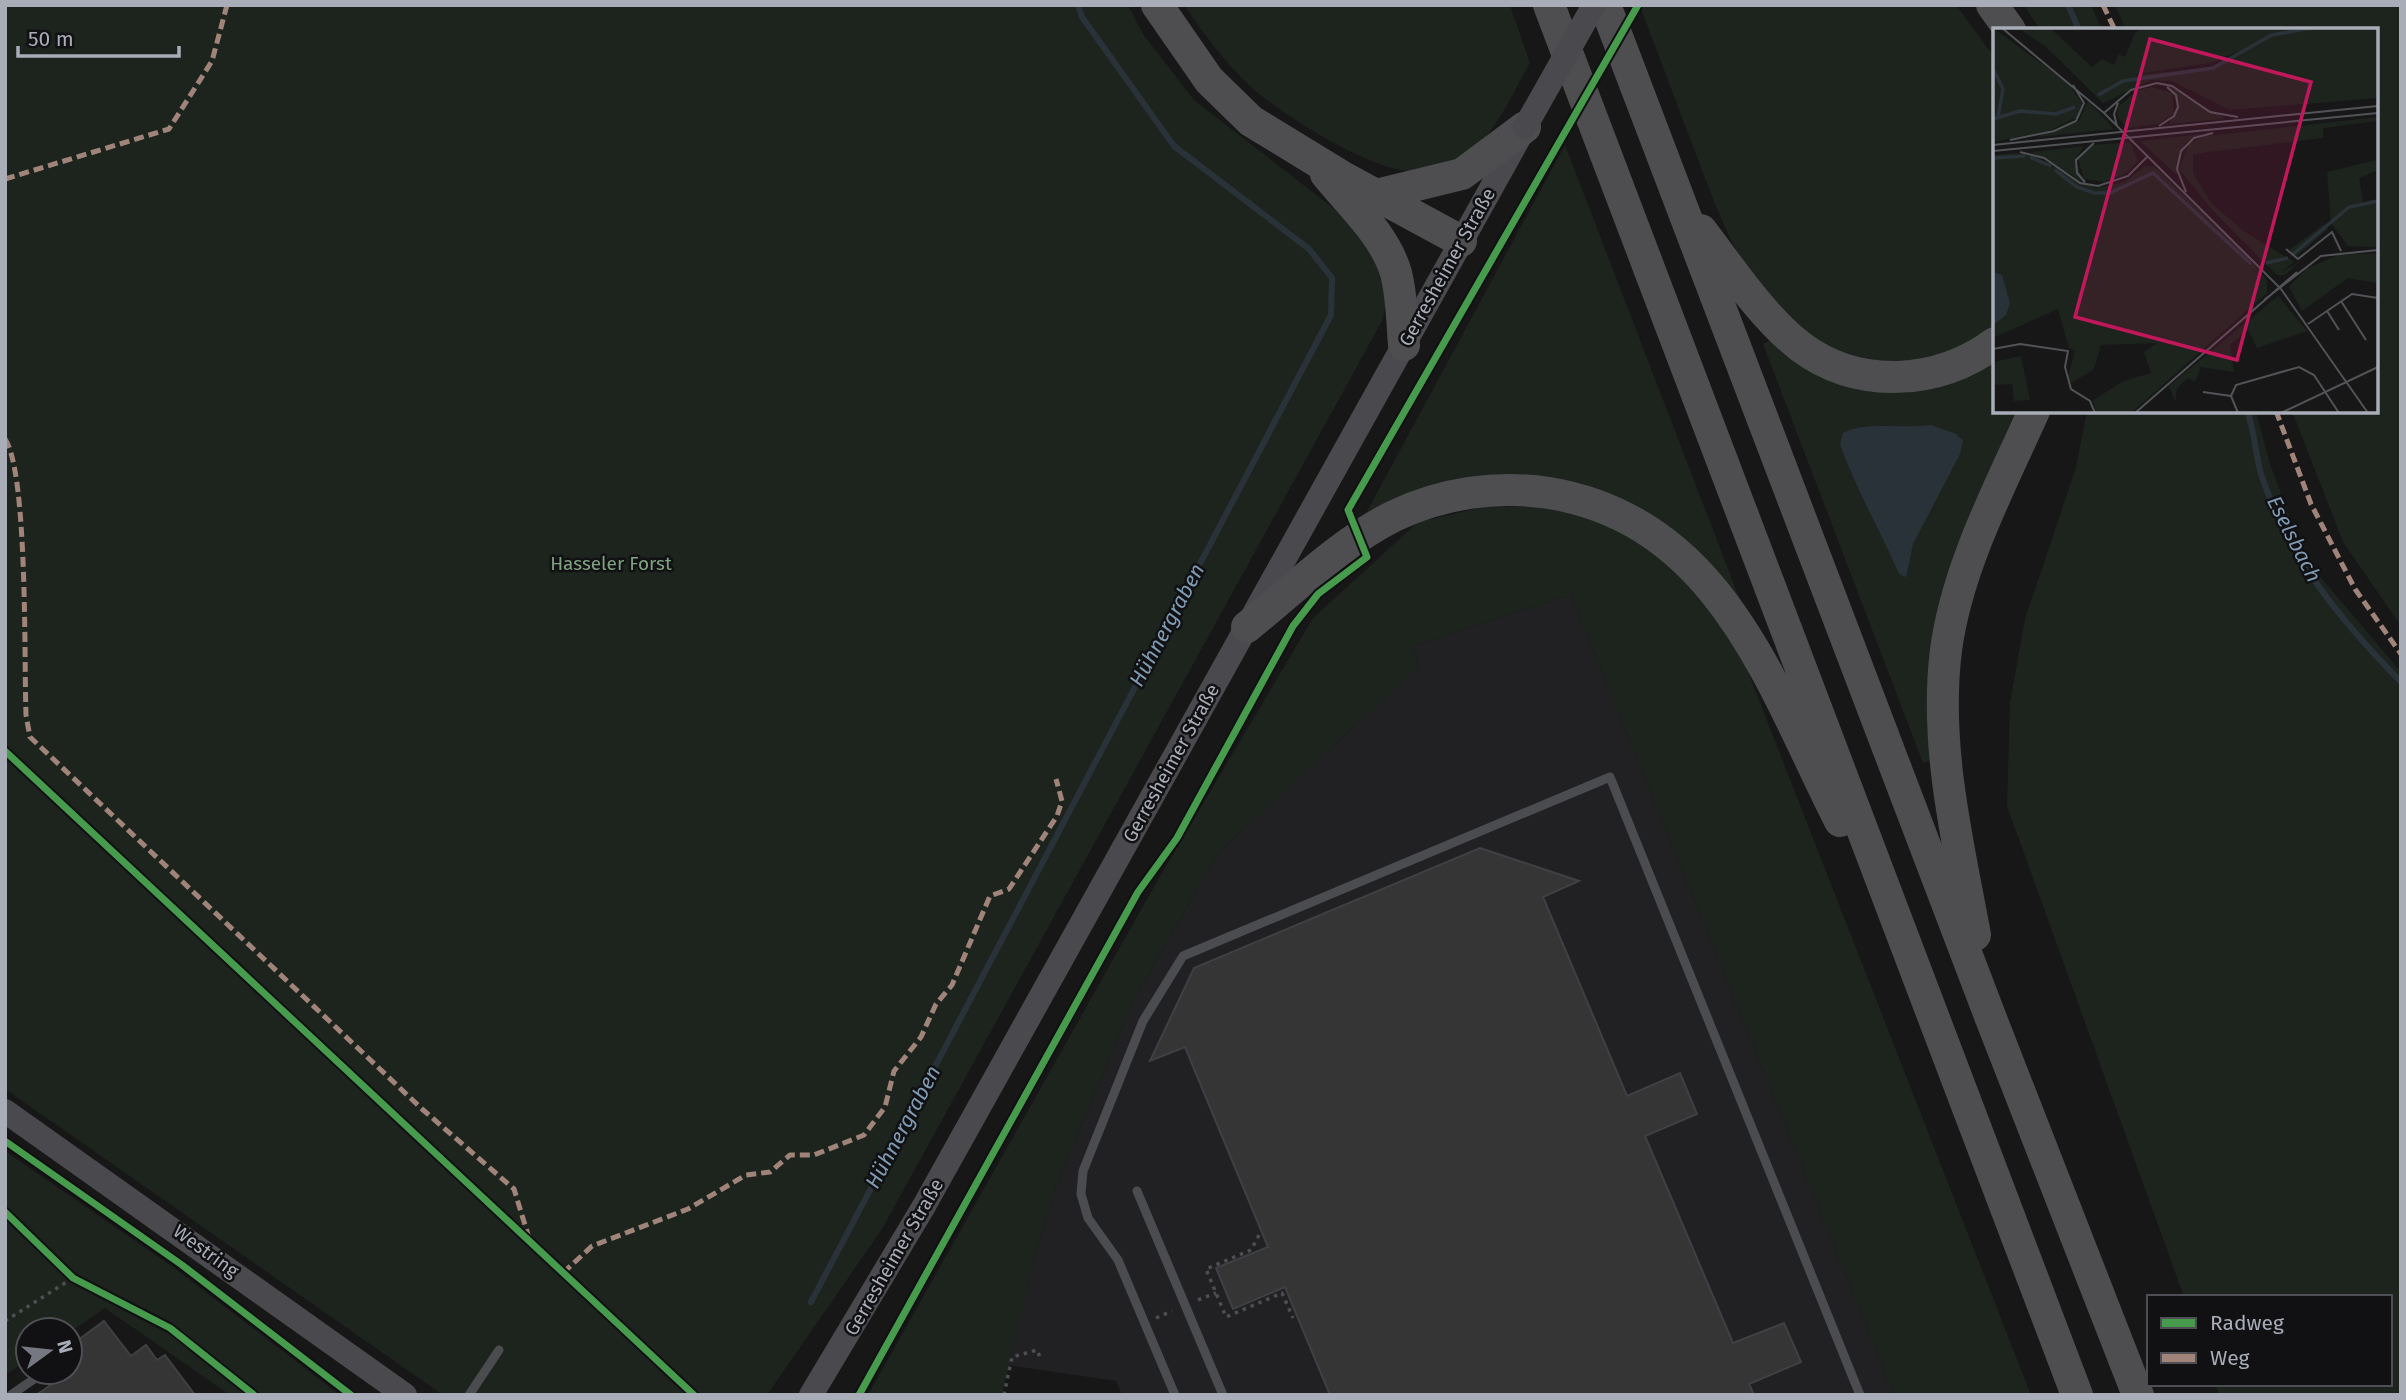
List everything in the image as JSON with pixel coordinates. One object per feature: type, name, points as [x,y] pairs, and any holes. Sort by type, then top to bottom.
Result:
[{"type":"highway","points":[[1157,5],[1209,79],[1251,121],[1313,160],[1461,242]]},
{"type":"highway","points":[[1549,5],[2077,1395]]},
{"type":"highway","points":[[1605,5],[1990,1016],[2138,1395]]},
{"type":"highway","points":[[1992,5],[2009,28]]},
{"type":"highway","points":[[1377,195],[1462,174],[1525,127]]},
{"type":"highway","points":[[1313,160],[1373,230],[1387,252],[1395,272],[1404,345]]},
{"type":"highway","points":[[1682,207],[1762,307],[1801,346],[1834,366],[1878,377],[1920,377],[1956,366],[1993,344]]},
{"type":"highway","points":[[1990,1016],[1948,789],[1943,726],[1947,650],[1964,579],[1986,516],[2033,413]]},
{"type":"highway","points":[[1247,627],[1358,537],[1421,505],[1493,490],[1532,491],[1574,498],[1613,511],[1645,528],[1676,552],[1704,576],[1731,612],[1915,967]]},
{"type":"main road","name":"Gerresheimer Straße","points":[[811,1395],[924,1206],[1594,5]]},
{"type":"main road","name":"Westring","points":[[5,1111],[405,1395]]},
{"type":"lane","points":[[1175,1395],[1118,1260],[1088,1218],[1081,1194],[1083,1171],[1143,1021],[1183,956],[1610,777],[1860,1395]]},
{"type":"lane","points":[[1137,1191],[1223,1395]]},
{"type":"lane","points":[[469,1395],[499,1350]]},
{"type":"path","points":[[1259,1235],[1251,1250],[1206,1269],[1226,1317],[1282,1293],[1293,1318]]},
{"type":"path","points":[[5,1321],[73,1278]]},
{"type":"path","points":[[1004,1395],[1012,1357],[1037,1350],[1040,1357]]},
{"type":"shaded area","points":[[1931,425],[1956,434],[1963,441],[1960,454],[1913,544],[1906,577],[1899,574],[1840,444],[1843,433],[1851,429]]},
{"type":"shaded area","points":[[1571,595],[1894,1395],[1122,1395],[1116,1381],[1008,1365],[1033,1262],[1056,1187],[1134,999],[1219,852],[1418,667],[1413,646]]},
{"type":"green space","name":"Hasseler Forst","points":[[5,5],[1128,5],[1143,34],[1194,100],[1342,215],[1380,259],[1387,300],[1382,321],[882,1229],[767,1395],[443,1395],[5,1089]]},
{"type":"green space","points":[[1184,5],[1510,5],[1530,63],[1500,117],[1470,153],[1438,169],[1401,170],[1384,166],[1343,148],[1261,95],[1222,56]]},
{"type":"green space","points":[[1644,5],[1956,5],[1993,55],[1993,325],[1973,341],[1945,354],[1902,363],[1846,353],[1812,337],[1783,315],[1740,256],[1723,222],[1641,9]]},
{"type":"green space","points":[[2024,5],[2091,5],[2101,28],[2039,28]]},
{"type":"green space","points":[[2115,5],[2401,5],[2401,626],[2343,542],[2293,413],[2378,413],[2378,28],[2125,28]]},
{"type":"green space","points":[[1565,145],[1750,626],[1672,533],[1642,511],[1564,480],[1516,478],[1365,515]]},
{"type":"green space","points":[[1774,338],[1822,371],[1993,352],[1993,413],[2024,413],[1989,492],[1934,759],[1923,763],[1763,344]]},
{"type":"green space","points":[[2087,413],[2257,413],[2270,464],[2306,560],[2401,672],[2401,1395],[2219,1395],[2216,1386],[2392,1386],[2392,1295],[2183,1295],[2007,806],[2010,702],[2025,619],[2076,467]]},
{"type":"green space","points":[[1484,507],[1543,507],[1595,519],[1651,546],[1703,596],[1746,667],[2031,1395],[1894,1395],[1571,595],[1413,646],[1418,667],[1219,852],[1134,999],[1056,1187],[1033,1262],[1002,1395],[868,1395],[1156,883],[1313,618],[1418,522]]},
{"type":"green space","points":[[5,1151],[173,1267],[340,1395],[230,1395],[105,1308],[84,1322],[84,1316],[14,1316],[14,1369],[5,1375]]},
{"type":"building","points":[[1480,848],[1579,881],[1543,897],[1627,1096],[1680,1073],[1697,1114],[1645,1136],[1733,1343],[1784,1323],[1801,1362],[1749,1384],[1754,1395],[1330,1395],[1285,1287],[1233,1309],[1216,1268],[1268,1247],[1185,1047],[1150,1061],[1194,968]]},
{"type":"building","points":[[104,1321],[131,1356],[146,1345],[157,1360],[165,1355],[195,1395],[36,1395],[49,1386],[84,1386],[84,1336]]},
{"type":"waterway","name":"Hühnergraben","points":[[811,1302],[1331,315],[1332,278],[1309,249],[1174,146],[1082,17],[1078,5]]},
{"type":"waterway","name":"Eselsbach","points":[[2068,5],[2078,28]]},
{"type":"waterway","name":"Eselsbach","points":[[2248,413],[2261,474],[2272,504],[2301,560],[2337,611],[2401,682]]},
{"type":"marked path","points":[[5,179],[169,129],[212,61],[227,5]]},
{"type":"marked path","points":[[2103,5],[2114,28]]},
{"type":"marked path","points":[[2277,413],[2311,504],[2355,589],[2401,654]]},
{"type":"marked path","points":[[5,439],[18,489],[25,614],[26,715],[30,737],[422,1109],[514,1189],[529,1238]]},
{"type":"marked path","points":[[563,1273],[592,1246],[688,1209],[746,1175],[770,1172],[790,1155],[814,1155],[864,1135],[885,1107],[894,1071],[921,1037],[936,1004],[952,985],[990,896],[1009,889],[1057,816],[1062,801],[1056,779]]},
{"type":"cycle path","points":[[859,1395],[1138,892],[1177,838],[1293,626],[1318,594],[1367,557],[1348,510],[1638,5]]},
{"type":"cycle path","points":[[5,751],[694,1395]]},
{"type":"cycle path","points":[[5,1141],[182,1265],[351,1395]]},
{"type":"cycle path","points":[[5,1212],[73,1278],[170,1328],[254,1395]]}]
